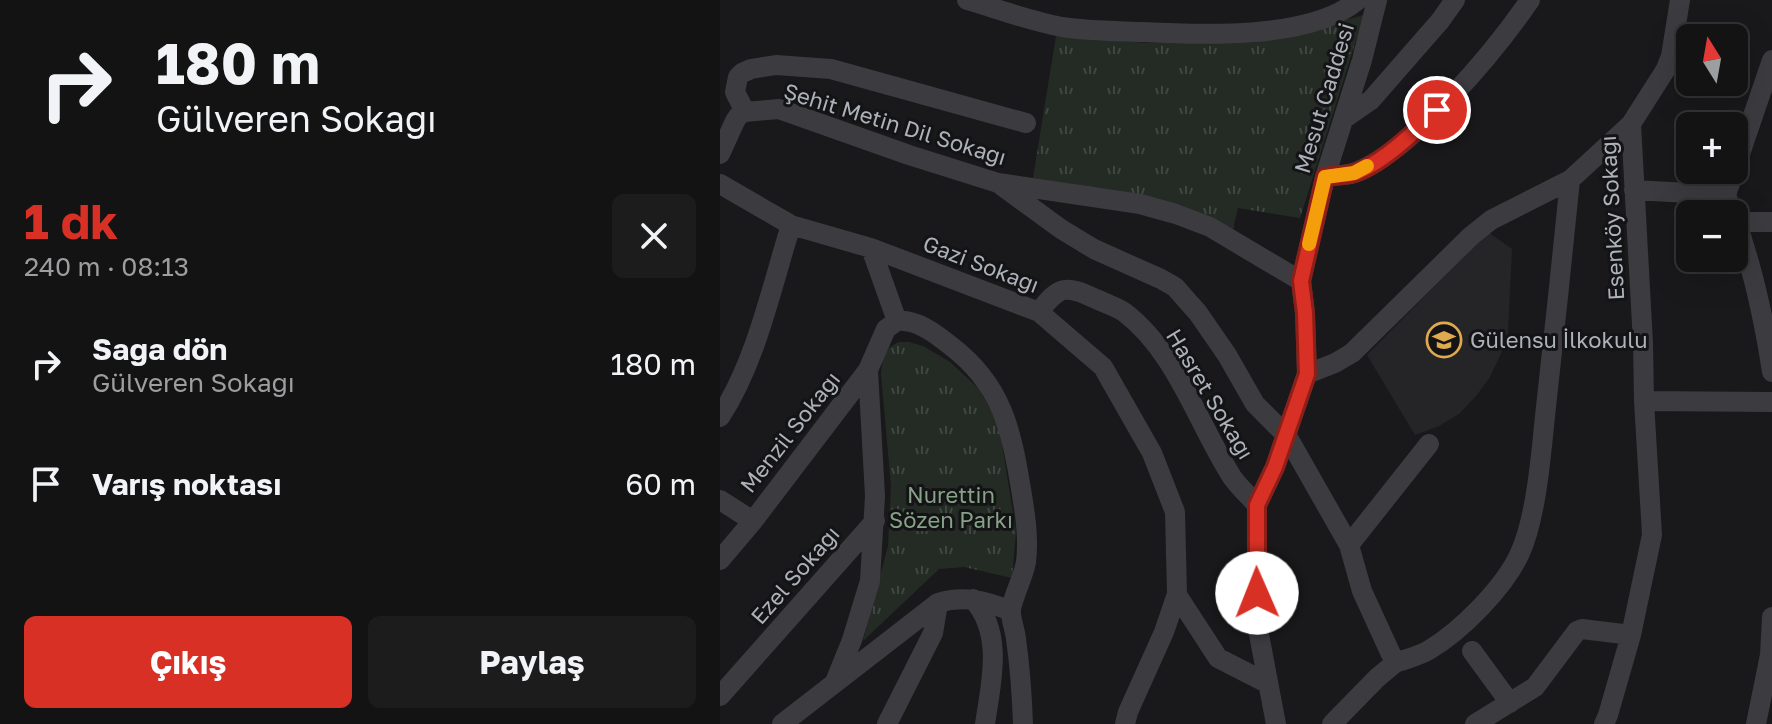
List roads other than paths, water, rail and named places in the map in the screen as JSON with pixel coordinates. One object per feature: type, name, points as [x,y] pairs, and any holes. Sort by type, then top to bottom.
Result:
[{"type":"street","points":[[967,0],[1067,27],[1214,34],[1267,32],[1299,25],[1340,11],[1358,0]]},
{"type":"street","name":"Mesut Caddesi","points":[[1276,724],[1257,624],[1257,505],[1287,436],[1307,374],[1301,281],[1325,177],[1345,118],[1377,0]]},
{"type":"street","points":[[1345,118],[1371,100],[1455,0]]},
{"type":"street","points":[[1325,177],[1354,173],[1386,156],[1415,131],[1459,88],[1530,0]]},
{"type":"street","name":"Esenköy Sokağı","points":[[1604,724],[1631,635],[1652,535],[1631,124],[1666,69],[1680,0]]},
{"type":"street","points":[[1735,200],[1772,60]]},
{"type":"street","points":[[720,154],[735,121],[745,112],[735,92],[738,77],[751,69],[776,65],[831,69],[1026,123]]},
{"type":"street","name":"Şehit Metin Dil Sokağı","points":[[745,112],[779,109],[998,183],[1140,204],[1176,214],[1210,227],[1301,281]]},
{"type":"street","points":[[1307,374],[1352,353],[1443,262],[1491,220],[1570,180],[1631,124]]},
{"type":"street","points":[[1332,724],[1395,663],[1426,651],[1457,630],[1493,594],[1519,555],[1528,530],[1543,439],[1570,180]]},
{"type":"street","points":[[998,183],[1094,249],[1175,287],[1198,313],[1259,409],[1287,436],[1349,545],[1362,591],[1395,663]]},
{"type":"street","name":"Gazi Sokağı","points":[[720,184],[791,225],[871,248],[1039,312],[1103,367],[1152,453],[1175,512],[1177,595],[1125,724]]},
{"type":"street","points":[[1634,190],[1679,200]]},
{"type":"street","points":[[1748,216],[1772,222]]},
{"type":"street","points":[[720,417],[734,397],[749,364],[791,225]]},
{"type":"street","points":[[871,248],[897,321]]},
{"type":"street","points":[[1748,261],[1756,285],[1772,372]]},
{"type":"street","name":"Hasret Sokağı","points":[[1039,312],[1053,294],[1064,290],[1092,296],[1124,313],[1165,356],[1233,479],[1257,505]]},
{"type":"street","points":[[835,682],[870,581],[875,521],[868,370],[886,329],[897,321],[911,321],[960,353],[980,373],[1003,409],[1016,457],[1027,541],[1026,562],[1011,611],[1023,724]]},
{"type":"street","name":"Menzil Sokağı","points":[[720,560],[728,541],[753,521],[868,370]]},
{"type":"street","points":[[1644,401],[1772,402]]},
{"type":"street","points":[[1349,545],[1429,444]]},
{"type":"street","points":[[720,500],[753,521]]},
{"type":"street","name":"Ezel Sokağı","points":[[720,696],[875,521]]},
{"type":"street","points":[[1177,595],[1218,658],[1267,683]]},
{"type":"street","points":[[782,724],[938,603],[955,599],[983,600],[1011,611]]},
{"type":"street","points":[[973,599],[989,624],[993,651],[985,724]]},
{"type":"street","points":[[887,724],[933,633],[938,603]]},
{"type":"street","points":[[1756,724],[1770,655],[1772,617]]},
{"type":"street","points":[[1475,724],[1535,687],[1577,631],[1631,635]]},
{"type":"street","points":[[1472,651],[1510,703]]},
{"type":"place","name":"Gülensu İlkokulu","points":[[1444,340]]},
{"type":"park label","name":"Nurettin Sözen Parkı","points":[[951,508]]}]
